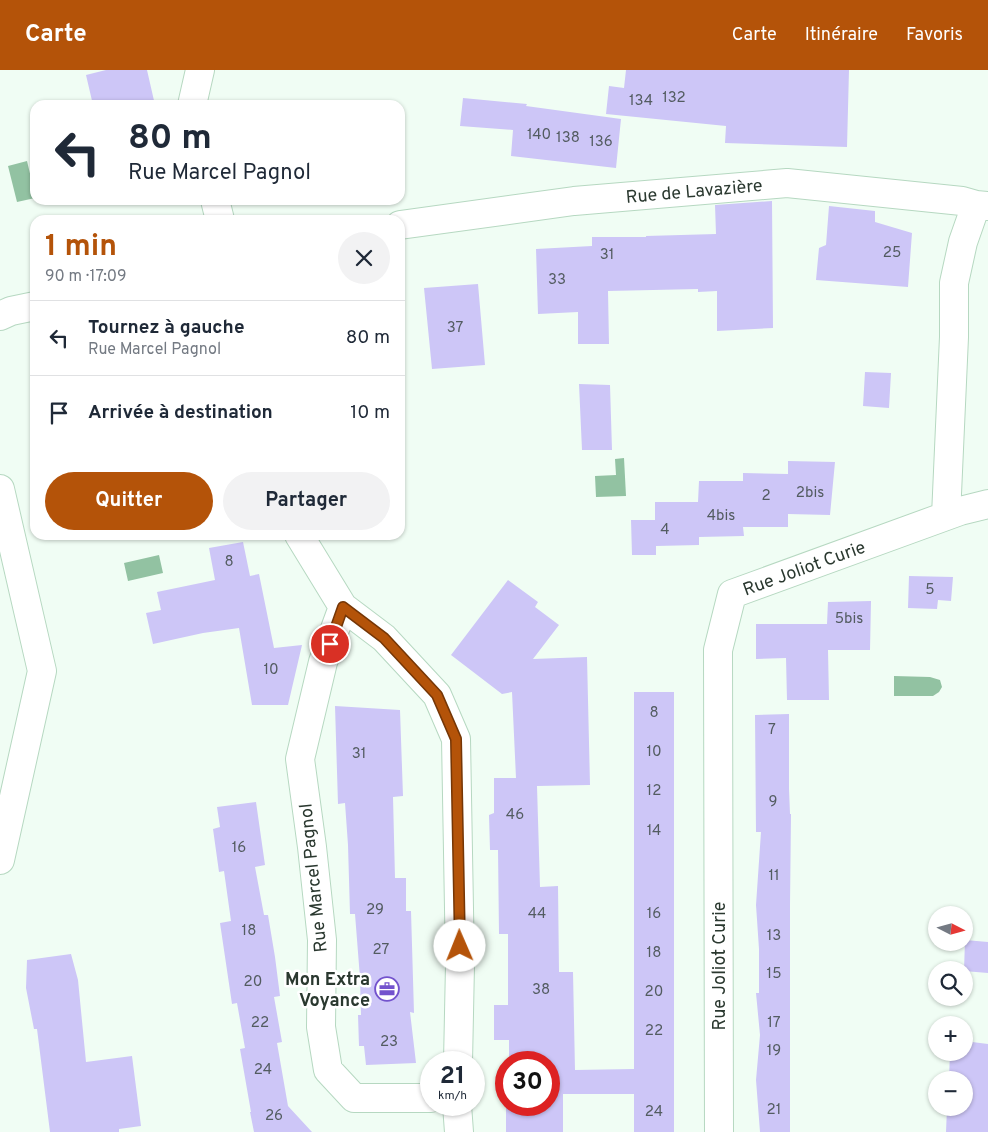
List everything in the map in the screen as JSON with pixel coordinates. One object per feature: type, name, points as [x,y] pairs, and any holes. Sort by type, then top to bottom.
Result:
[{"type":"street","points":[[184,70],[191,100]]},
{"type":"street","points":[[193,100],[200,70]]},
{"type":"street","name":"Rue de Lavazière","points":[[405,224],[574,201],[787,183],[962,201],[982,205]]},
{"type":"street","points":[[982,205],[963,242],[954,283],[954,337],[946,516],[988,504]]},
{"type":"street","points":[[0,316],[11,311],[30,307]]},
{"type":"street","points":[[0,490],[42,672],[0,860]]},
{"type":"street","name":"Rue Joliot Curie","points":[[719,1132],[718,650],[732,594],[946,516]]},
{"type":"street","points":[[302,540],[343,607],[384,638],[437,695],[456,739],[460,965],[458,1051]]},
{"type":"street","name":"Rue Marcel Pagnol","points":[[343,607],[323,662],[300,759],[322,940],[321,1026],[328,1070],[354,1098],[420,1098]]},
{"type":"street","points":[[458,1116],[459,1132]]},
{"type":"shaded area","points":[[27,161],[30,174],[30,199],[17,202],[8,166]]},
{"type":"shaded area","points":[[624,458],[626,496],[596,497],[595,476],[616,475],[615,459]]},
{"type":"shaded area","points":[[159,555],[163,573],[128,581],[124,563]]},
{"type":"shaded area","points":[[894,676],[930,677],[940,680],[942,687],[933,696],[894,696]]},
{"type":"building","points":[[106,70],[147,70],[154,100],[92,100],[86,75]]},
{"type":"building","points":[[626,70],[849,70],[847,147],[725,143],[726,126],[606,114],[609,86],[624,88]]},
{"type":"building","points":[[463,98],[527,104],[526,106],[621,119],[616,168],[511,156],[513,130],[460,126]]},
{"type":"building","points":[[772,201],[773,328],[717,331],[717,291],[698,292],[698,289],[608,291],[609,344],[578,344],[578,312],[538,314],[536,249],[592,246],[592,237],[716,234],[715,205]]},
{"type":"building","points":[[829,206],[875,211],[875,222],[912,233],[908,287],[816,280],[819,248],[826,245]]},
{"type":"building","points":[[478,284],[485,365],[432,369],[424,288]]},
{"type":"building","points":[[865,372],[891,373],[889,408],[863,406]]},
{"type":"building","points":[[579,384],[610,385],[612,450],[582,450]]},
{"type":"building","points":[[788,461],[835,462],[830,515],[788,514],[788,527],[743,527],[744,536],[699,537],[699,545],[656,546],[656,555],[632,555],[631,520],[655,520],[655,502],[698,502],[699,481],[743,481],[743,473],[788,474]]},
{"type":"building","points":[[243,542],[250,576],[259,574],[274,648],[302,645],[288,705],[252,705],[239,628],[203,633],[153,644],[146,613],[161,610],[157,592],[215,580],[209,548]]},
{"type":"building","points":[[909,576],[953,577],[951,601],[938,600],[937,609],[908,608]]},
{"type":"building","points":[[508,580],[538,602],[535,607],[559,625],[533,659],[587,657],[590,785],[537,786],[540,887],[558,886],[559,972],[573,972],[575,1070],[634,1069],[634,692],[674,692],[674,1132],[634,1132],[634,1094],[563,1094],[563,1132],[506,1132],[506,1116],[560,1116],[560,1051],[509,1051],[509,1040],[494,1040],[494,1005],[508,1005],[508,934],[499,934],[498,850],[490,850],[489,815],[494,813],[494,778],[516,778],[512,692],[502,694],[451,655]]},
{"type":"building","points":[[871,601],[870,650],[828,650],[829,700],[787,700],[786,658],[756,659],[756,624],[827,624],[828,602]]},
{"type":"building","points":[[335,706],[400,710],[403,796],[393,797],[395,878],[406,878],[406,911],[411,911],[414,1013],[410,1012],[416,1063],[366,1065],[364,1046],[359,1046],[358,1015],[361,1015],[360,978],[355,914],[350,914],[345,803],[338,804]]},
{"type":"building","points":[[789,714],[791,814],[790,1132],[760,1132],[756,1080],[760,1035],[756,993],[759,993],[759,949],[756,905],[761,832],[756,832],[755,715]]},
{"type":"building","points":[[256,802],[265,865],[255,867],[264,915],[268,915],[280,996],[274,997],[282,1042],[277,1043],[288,1106],[312,1132],[254,1132],[250,1112],[240,1049],[245,1048],[237,1003],[232,1004],[220,923],[231,921],[224,871],[219,872],[213,829],[220,827],[217,807]]},
{"type":"building","points":[[973,941],[988,942],[988,973],[973,972],[973,961],[964,961],[965,951],[973,951]]},
{"type":"building","points":[[71,954],[78,980],[86,1062],[132,1056],[141,1126],[119,1129],[119,1132],[50,1132],[37,1029],[34,1029],[26,988],[27,960]]},
{"type":"building","points":[[973,1042],[988,1044],[988,1132],[946,1132],[947,1116],[973,1116],[973,1071],[949,1071],[950,1061],[973,1061]]},
{"type":"place","name":"Mon Extra Voyance","points":[[387,989]]},
{"type":"route","points":[[330,644],[343,607],[384,638],[437,695],[444,710],[456,739],[460,946]]}]
